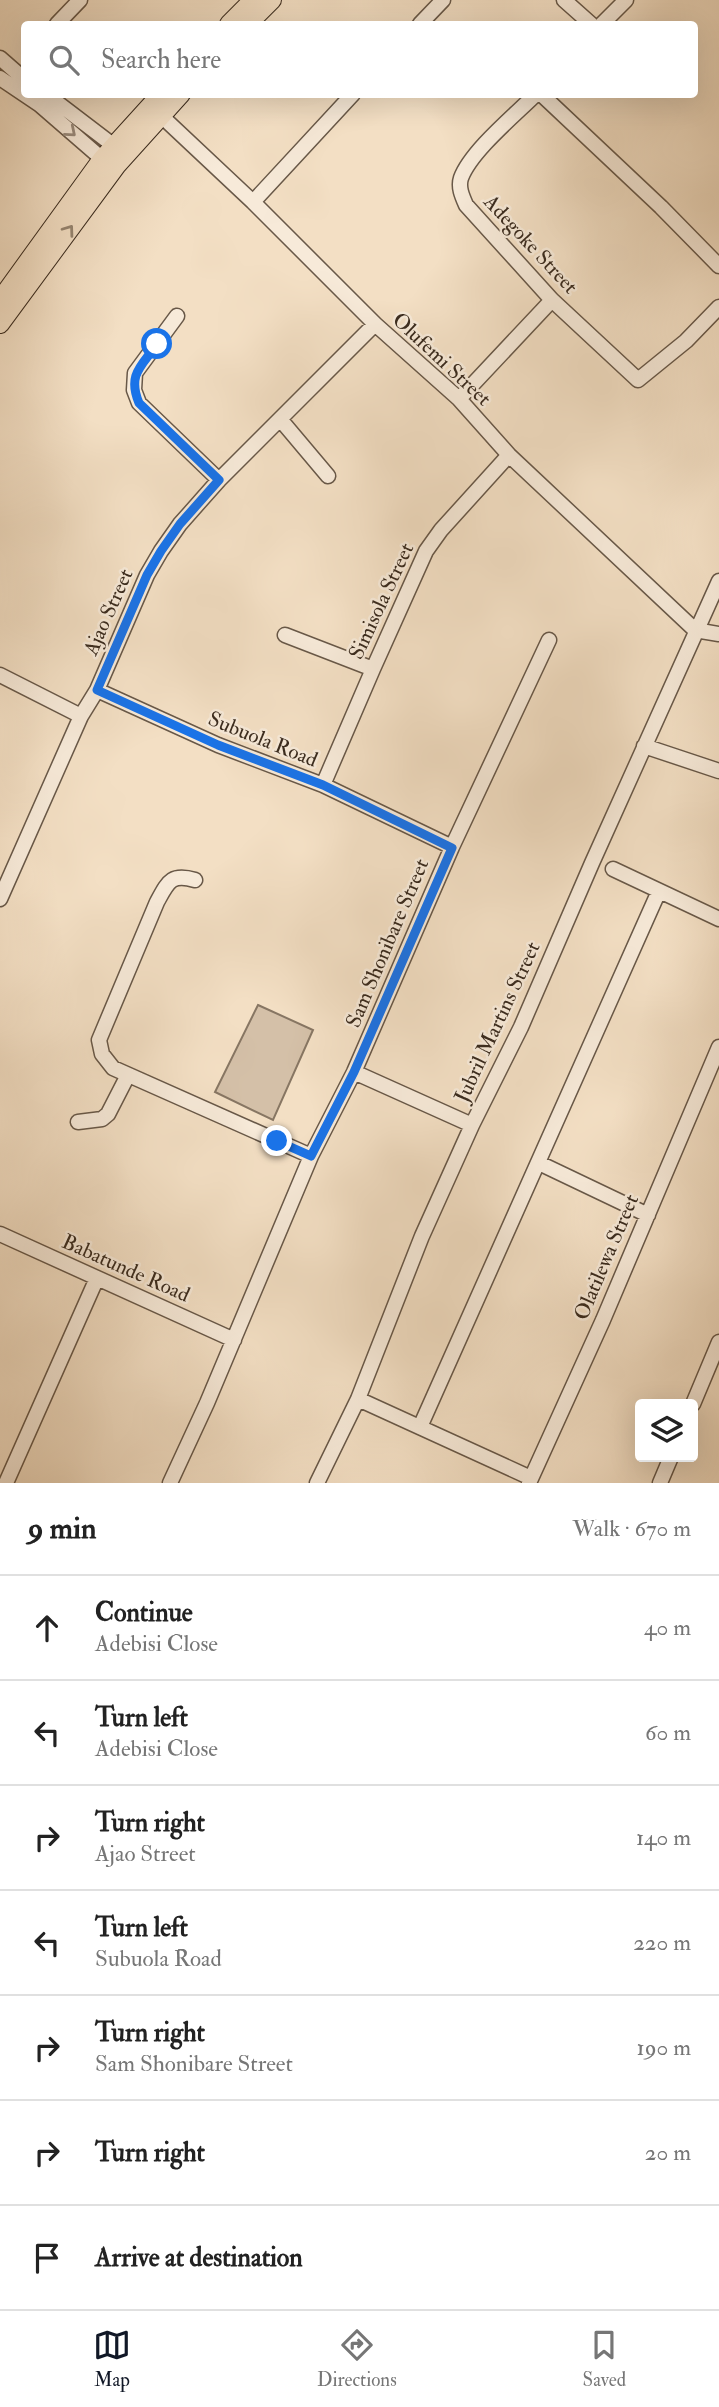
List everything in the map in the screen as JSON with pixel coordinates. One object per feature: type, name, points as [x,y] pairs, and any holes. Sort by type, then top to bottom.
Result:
[{"type":"main road","points":[[233,21],[261,2]]},
{"type":"main road","points":[[250,21],[261,2]]},
{"type":"main road","points":[[0,300],[158,105]]},
{"type":"main road","points":[[0,324],[114,157]]},
{"type":"street","points":[[60,21],[80,0]]},
{"type":"street","points":[[423,21],[443,0]]},
{"type":"street","points":[[564,0],[587,21]]},
{"type":"street","points":[[606,21],[626,0]]},
{"type":"street","points":[[0,58],[6,73],[21,87]]},
{"type":"street","points":[[6,73],[21,60]]},
{"type":"street","points":[[33,98],[114,157]]},
{"type":"street","points":[[50,98],[114,157]]},
{"type":"street","points":[[253,202],[349,98]]},
{"type":"street","name":"Adegoke Street","points":[[534,98],[472,160],[460,179],[460,192],[466,205],[552,300],[638,380],[686,341],[719,307]]},
{"type":"street","points":[[542,98],[662,207],[719,266]]},
{"type":"street","name":"Olufemi Street","points":[[158,105],[375,324],[459,400],[509,455],[695,630]]},
{"type":"street","points":[[459,400],[552,300]]},
{"type":"street","points":[[177,316],[135,373],[134,390],[139,403],[219,480]]},
{"type":"street","name":"Ajao Street","points":[[0,899],[81,716],[97,690],[147,575],[161,551],[180,524],[219,480],[375,324]]},
{"type":"street","points":[[280,419],[328,476]]},
{"type":"street","name":"Simisola Street","points":[[323,785],[426,551],[449,520],[509,455]]},
{"type":"street","name":"Jubril Martins Street","points":[[317,1483],[358,1398],[422,1236],[472,1125],[521,1027],[719,581]]},
{"type":"street","points":[[695,630],[719,634]]},
{"type":"street","points":[[285,635],[373,669]]},
{"type":"street","name":"Sam Shonibare Street","points":[[170,1483],[234,1340],[311,1156],[354,1072],[452,848],[549,640]]},
{"type":"street","points":[[0,675],[81,716]]},
{"type":"street","name":"Subuola Road","points":[[97,690],[218,745],[323,785],[452,848]]},
{"type":"street","points":[[644,746],[718,768]]},
{"type":"street","points":[[613,869],[719,919]]},
{"type":"street","points":[[195,880],[174,878],[166,886],[99,1040],[102,1054],[113,1068],[311,1156]]},
{"type":"street","points":[[420,1427],[659,891]]},
{"type":"street","name":"Olatilewa Street","points":[[530,1480],[597,1333],[719,1047]]},
{"type":"street","points":[[354,1072],[472,1125]]},
{"type":"street","points":[[78,1122],[102,1119],[108,1114],[128,1075]]},
{"type":"street","points":[[539,1163],[648,1214]]},
{"type":"street","name":"Babatunde Road","points":[[0,1234],[234,1340]]},
{"type":"street","points":[[6,1483],[97,1278]]},
{"type":"street","points":[[695,1399],[719,1342]]},
{"type":"street","points":[[358,1398],[530,1480]]},
{"type":"street","points":[[660,1483],[669,1462]]},
{"type":"shaded area","points":[[258,1005],[313,1030],[273,1120],[215,1092]]},
{"type":"route","points":[[157,344],[135,373],[134,390],[139,403],[219,480],[180,524],[147,575],[97,690],[218,745],[323,785],[452,848],[354,1072],[311,1156],[277,1141]]}]
